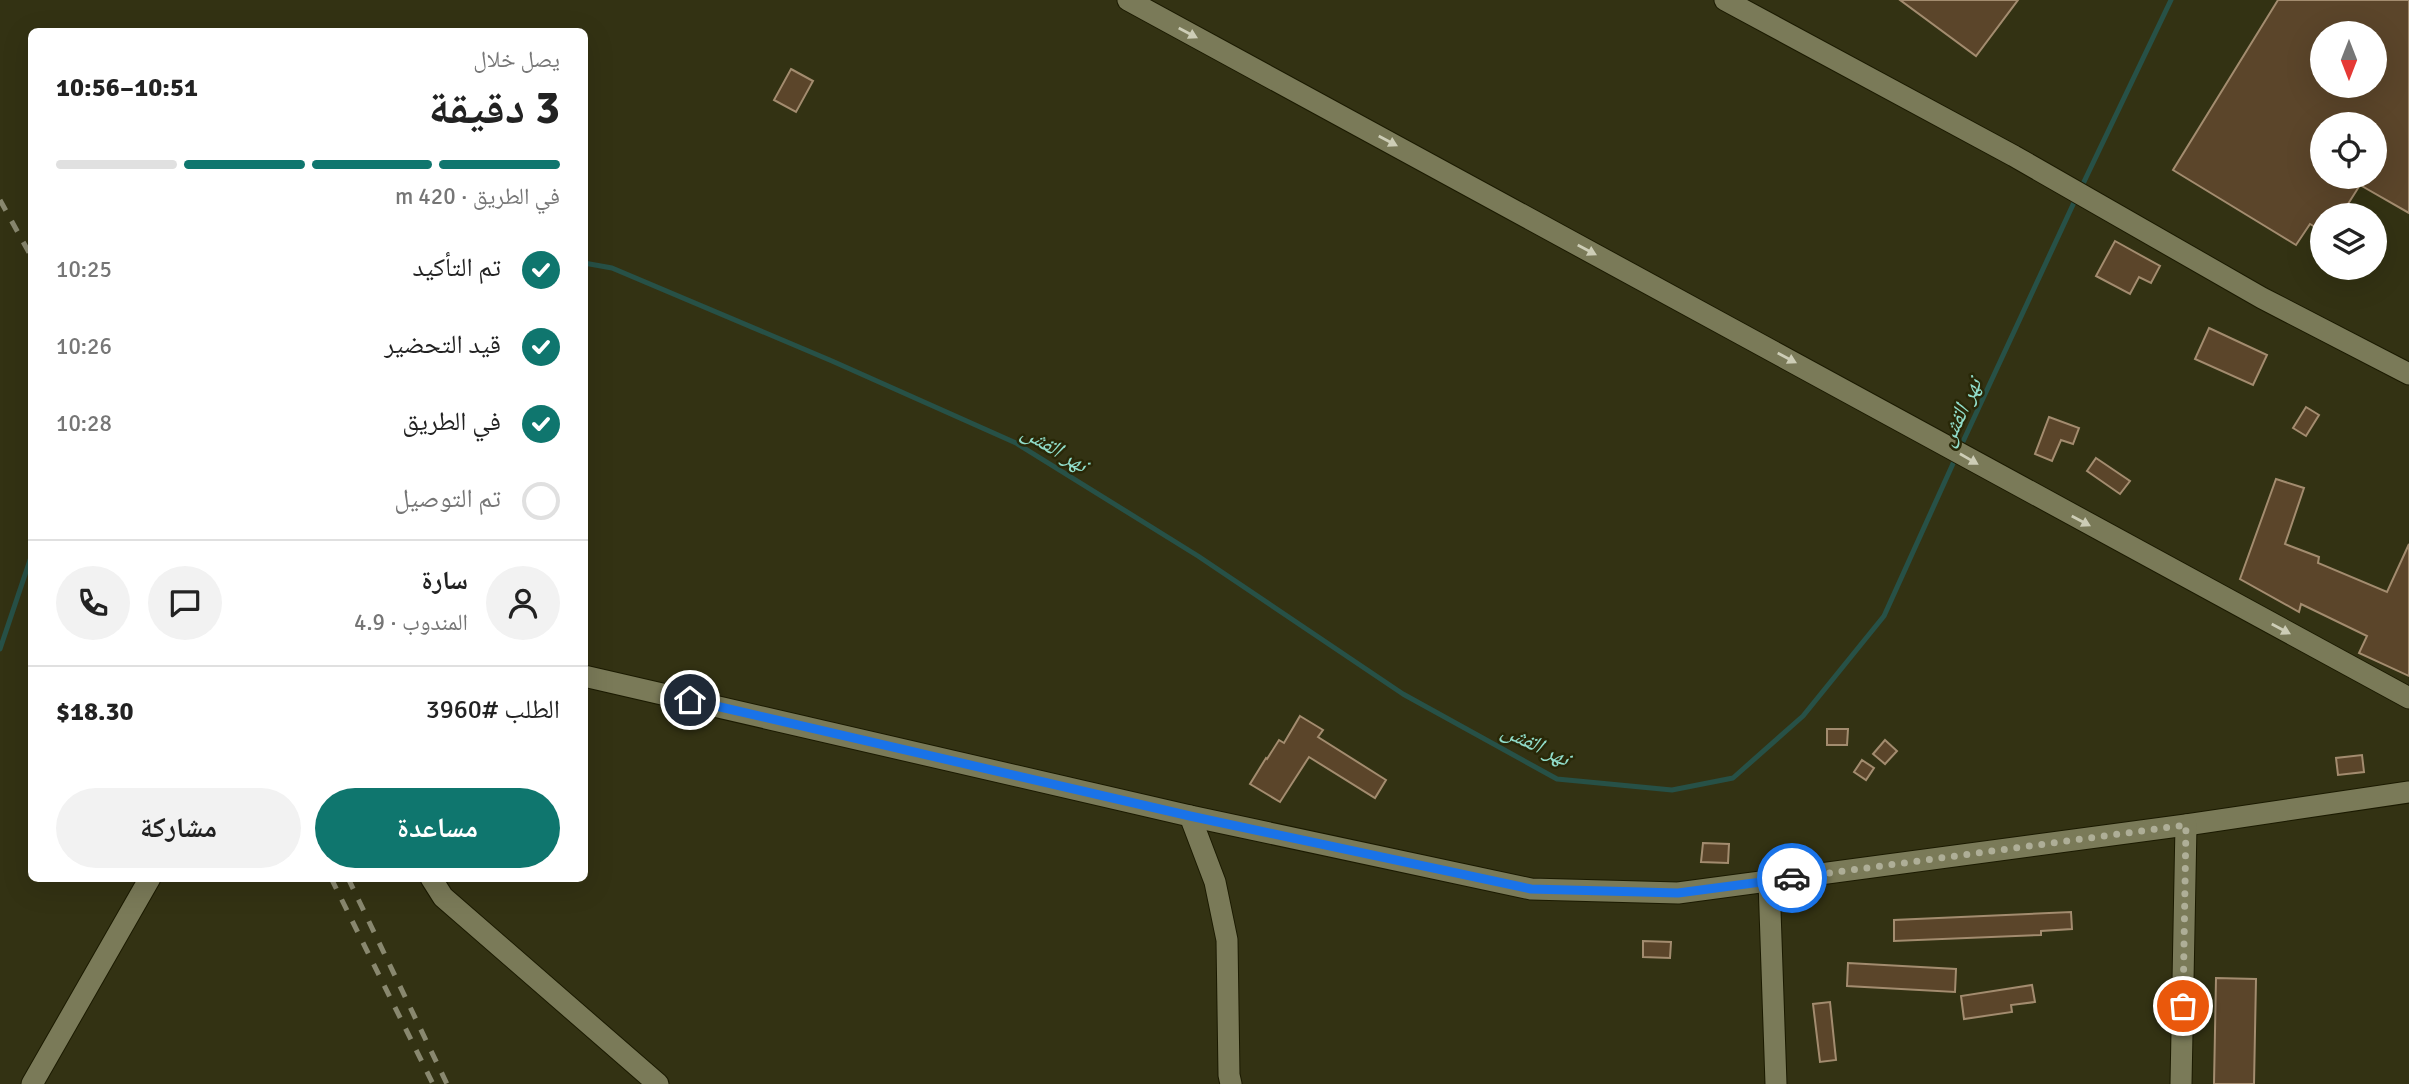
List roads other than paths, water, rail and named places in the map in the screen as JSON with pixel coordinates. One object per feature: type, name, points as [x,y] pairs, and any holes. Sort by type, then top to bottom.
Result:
[{"type":"street","points":[[1128,0],[2409,698]]},
{"type":"street","points":[[1725,0],[2014,156],[2262,298],[2409,374]]},
{"type":"street","points":[[588,677],[1190,816],[1531,889],[1678,893],[2186,825],[2409,792]]},
{"type":"street","points":[[1190,816],[1215,882],[1227,940],[1231,1084]]},
{"type":"street","points":[[2181,1084],[2186,825]]},
{"type":"street","points":[[1769,881],[1776,1084]]},
{"type":"street","points":[[32,1084],[148,882]]},
{"type":"street","points":[[434,882],[443,897],[659,1084]]},
{"type":"waterway","name":"نهر القش","points":[[2081,188],[2171,0]]},
{"type":"waterway","name":"نهر القش","points":[[1960,448],[2077,196]]},
{"type":"waterway","name":"نهر القش","points":[[588,264],[612,268],[832,361],[1016,443],[1198,556],[1403,694],[1557,779],[1672,790],[1733,778],[1803,716],[1884,616],[1956,457]]},
{"type":"waterway","name":"نهر القش","points":[[0,649],[28,566]]},
{"type":"railway","points":[[0,200],[28,251]]},
{"type":"railway","points":[[333,882],[433,1084]]},
{"type":"railway","points":[[350,882],[447,1084]]}]
